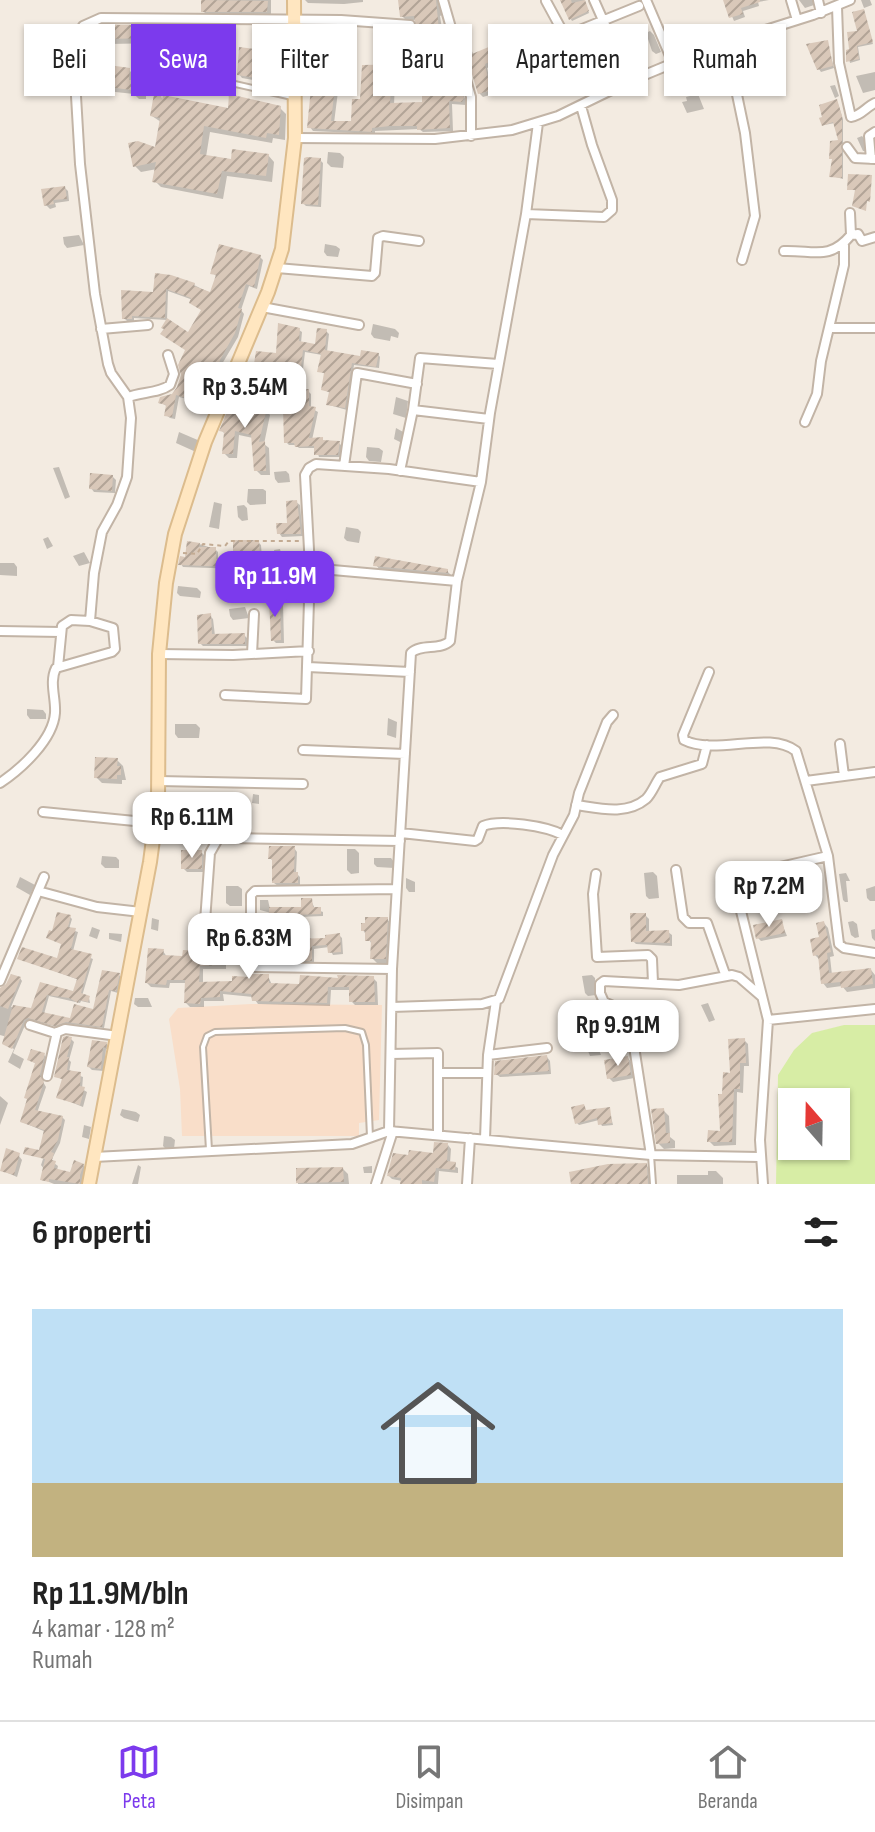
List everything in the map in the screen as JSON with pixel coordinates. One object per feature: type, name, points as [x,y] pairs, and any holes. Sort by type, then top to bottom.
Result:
[{"type":"street","points":[[89,1184],[155,823],[159,781],[159,654],[172,552],[196,466],[277,268],[287,213],[295,138],[294,0]]},
{"type":"street","points":[[443,0],[471,97],[471,136]]},
{"type":"street","points":[[594,0],[605,24]]},
{"type":"street","points":[[791,0],[797,20]]},
{"type":"street","points":[[818,0],[821,13]]},
{"type":"street","points":[[784,24],[850,0]]},
{"type":"street","points":[[546,1],[558,24]]},
{"type":"street","points":[[592,24],[642,3],[664,46]]},
{"type":"street","points":[[837,7],[839,63],[850,116],[856,116],[875,103]]},
{"type":"street","points":[[90,621],[94,573],[102,532],[117,505],[127,477],[131,418],[128,397],[111,373],[101,329],[80,164],[75,83],[77,36],[83,26],[101,18],[387,24]]},
{"type":"street","points":[[295,138],[379,141],[471,136],[538,123],[601,96]]},
{"type":"street","points":[[737,96],[755,216],[742,260]]},
{"type":"street","points":[[526,214],[604,217],[612,210],[612,200],[581,106]]},
{"type":"street","points":[[376,1184],[391,1131],[392,969],[411,653],[446,645],[450,641],[457,581],[481,482],[498,364],[526,214],[538,123]]},
{"type":"street","points":[[847,147],[855,158],[873,159],[869,136],[875,132]]},
{"type":"street","points":[[850,213],[857,237]]},
{"type":"street","points":[[784,251],[827,253],[857,237],[875,237]]},
{"type":"street","points":[[277,268],[372,276],[375,273],[378,238],[419,241]]},
{"type":"street","points":[[805,422],[817,394],[844,265],[844,245]]},
{"type":"street","points":[[262,307],[359,325]]},
{"type":"street","points":[[101,329],[148,325]]},
{"type":"street","points":[[829,328],[875,328]]},
{"type":"street","points":[[128,397],[170,385],[174,374],[168,355]]},
{"type":"street","points":[[400,471],[413,410],[418,361],[422,356],[498,364]]},
{"type":"street","points":[[344,466],[357,373],[417,384]]},
{"type":"street","points":[[413,410],[489,419]]},
{"type":"street","points":[[225,695],[306,699],[310,568],[306,471],[316,464],[481,482]]},
{"type":"street","points":[[310,568],[457,581]]},
{"type":"street","points":[[252,654],[254,614]]},
{"type":"street","points":[[0,783],[16,773],[35,754],[52,724],[55,715],[53,672],[58,667],[114,651],[113,628],[90,621],[71,620],[62,626],[58,667]]},
{"type":"street","points":[[0,631],[61,632]]},
{"type":"street","points":[[159,654],[309,651]]},
{"type":"street","points":[[308,667],[410,672]]},
{"type":"street","points":[[709,672],[683,735],[684,740],[707,745],[787,745],[796,751],[828,856],[839,944],[844,948],[875,953]]},
{"type":"street","points":[[485,1139],[488,1055],[496,1001],[503,992],[542,883],[607,722],[613,715]]},
{"type":"street","points":[[840,744],[844,776]]},
{"type":"street","points":[[576,805],[619,810],[640,803],[660,777],[702,764],[707,745]]},
{"type":"street","points":[[303,750],[405,754]]},
{"type":"street","points":[[806,781],[875,772]]},
{"type":"street","points":[[159,781],[303,784]]},
{"type":"street","points":[[43,812],[155,823]]},
{"type":"street","points":[[185,829],[219,837],[400,837],[475,841],[484,824],[491,823],[542,827],[563,835]]},
{"type":"street","points":[[204,935],[210,853],[219,837]]},
{"type":"street","points":[[763,1184],[759,1157],[768,1020],[735,880],[828,856]]},
{"type":"street","points":[[676,870],[683,917],[689,923],[709,925],[725,974]]},
{"type":"street","points":[[596,874],[593,894],[597,957],[648,955],[652,959],[653,983]]},
{"type":"street","points":[[0,981],[44,877]]},
{"type":"street","points":[[392,969],[255,967],[251,961],[251,895],[255,891],[396,889]]},
{"type":"street","points":[[38,891],[97,907],[141,912]]},
{"type":"street","points":[[651,1155],[630,1021],[624,1011],[604,1002],[599,986],[604,981],[679,985],[725,974],[739,977],[761,996]]},
{"type":"street","points":[[392,1007],[496,1001]]},
{"type":"street","points":[[768,1020],[875,1009]]},
{"type":"street","points":[[30,1025],[57,1032],[65,1029],[118,1036]]},
{"type":"street","points":[[47,1076],[57,1032]]},
{"type":"street","points":[[488,1055],[547,1048]]},
{"type":"street","points":[[391,1054],[438,1053],[438,1135]]},
{"type":"street","points":[[440,1073],[487,1073]]},
{"type":"street","points":[[94,1157],[352,1144],[391,1131],[651,1155],[759,1157]]},
{"type":"street","points":[[467,1184],[470,1138]]},
{"type":"lane","points":[[236,84],[295,97]]},
{"type":"lane","points":[[209,1153],[203,1047],[207,1036],[215,1032],[345,1028],[362,1032],[366,1045],[370,1137]]},
{"type":"lane","points":[[651,1155],[653,1184]]},
{"type":"path","points":[[172,552],[197,554],[203,544],[225,546],[229,541],[309,540]]},
{"type":"shaded area","points":[[251,1004],[382,1005],[379,1120],[359,1123],[359,1136],[182,1136],[180,1089],[169,1019],[178,1008]]},
{"type":"green space","points":[[844,1025],[875,1025],[875,1184],[776,1184],[778,1075],[794,1050],[812,1033]]},
{"type":"building","points":[[201,0],[268,1],[267,12],[201,12]]},
{"type":"building","points":[[398,0],[436,0],[438,24],[415,24],[414,16],[400,17]]},
{"type":"building","points":[[560,0],[571,0],[572,3],[585,0],[589,11],[569,20]]},
{"type":"building","points":[[723,0],[760,2],[741,8],[743,14],[729,18]]},
{"type":"building","points":[[864,9],[873,42],[857,46],[859,59],[846,62],[846,50],[849,49],[847,32],[857,31],[852,12]]},
{"type":"building","points":[[115,25],[131,25],[131,38],[115,39]]},
{"type":"building","points":[[828,40],[833,66],[817,70],[806,44]]},
{"type":"building","points":[[239,47],[252,49],[252,77],[237,75]]},
{"type":"building","points":[[488,47],[488,63],[485,64],[488,91],[478,94],[472,74],[472,54]]},
{"type":"building","points":[[362,65],[373,65],[373,96],[391,96],[390,103],[422,102],[422,96],[463,96],[462,102],[449,101],[450,128],[417,130],[417,126],[390,126],[372,128],[372,132],[307,128],[310,96],[334,96],[331,121],[351,121],[352,99],[360,99]]},
{"type":"building","points":[[115,66],[130,68],[131,90],[115,88]]},
{"type":"building","points":[[154,96],[161,96],[162,100],[163,96],[168,96],[228,108],[229,96],[236,96],[281,106],[279,135],[267,133],[266,138],[204,126],[200,154],[231,159],[232,149],[269,154],[266,176],[222,171],[217,194],[152,182],[156,162],[133,167],[128,143],[138,141],[155,147],[160,118],[150,116]]},
{"type":"building","points":[[837,99],[842,116],[842,178],[829,177],[832,159],[829,159],[830,141],[838,140],[833,122],[822,126],[819,118],[822,117],[819,105]]},
{"type":"building","points":[[304,158],[321,158],[318,205],[301,204]]},
{"type":"building","points":[[848,174],[872,175],[870,202],[867,201],[866,211],[852,206],[855,190],[847,190]]},
{"type":"building","points":[[65,186],[67,199],[53,200],[54,204],[44,206],[41,189]]},
{"type":"building","points":[[219,244],[261,255],[254,287],[246,284],[238,308],[242,309],[235,333],[220,360],[207,412],[191,408],[193,400],[176,395],[172,417],[164,416],[166,405],[158,403],[160,397],[172,394],[177,387],[181,375],[178,365],[185,350],[160,334],[164,329],[161,328],[167,318],[188,332],[201,310],[189,303],[191,298],[166,289],[165,318],[132,316],[132,319],[122,319],[121,290],[153,292],[155,273],[195,283],[194,286],[210,292],[216,275],[210,274]]},
{"type":"building","points":[[278,323],[300,328],[299,341],[315,344],[317,328],[327,329],[325,350],[360,356],[361,350],[379,353],[376,367],[352,363],[345,408],[326,405],[329,392],[321,390],[324,373],[317,372],[321,354],[303,350],[301,367],[291,366],[290,389],[309,389],[309,406],[316,407],[309,438],[340,441],[338,455],[314,455],[314,446],[295,447],[294,443],[284,443],[283,407],[260,404],[263,381],[249,378],[252,363],[256,351],[276,353]]},
{"type":"building","points":[[232,400],[267,408],[259,442],[265,441],[266,471],[254,471],[251,435],[235,431],[233,454],[222,454],[224,432],[219,431]]},
{"type":"building","points":[[90,473],[113,475],[112,491],[89,489]]},
{"type":"building","points":[[297,500],[301,534],[277,534],[276,523],[287,523],[286,501]]},
{"type":"building","points":[[233,540],[259,540],[260,556],[257,556],[261,582],[267,581],[269,592],[245,596],[242,582],[237,582],[236,567],[178,565],[180,556],[185,557],[187,541],[200,543],[199,547],[216,547],[216,559],[233,559]]},
{"type":"building","points":[[375,556],[448,569],[448,573],[373,566]]},
{"type":"building","points":[[269,599],[280,599],[281,640],[271,641]]},
{"type":"building","points":[[211,613],[212,634],[245,633],[245,644],[198,644],[197,615]]},
{"type":"building","points":[[95,757],[118,758],[121,775],[117,775],[117,779],[94,778]]},
{"type":"building","points":[[269,846],[295,846],[294,872],[298,872],[298,883],[272,883]]},
{"type":"building","points":[[181,850],[202,850],[202,869],[181,869]]},
{"type":"building","points":[[301,898],[312,898],[313,907],[321,907],[321,914],[296,915],[295,939],[325,938],[325,935],[340,933],[341,952],[328,953],[327,945],[312,946],[312,961],[300,961],[299,954],[273,954],[273,960],[259,960],[258,943],[274,941],[274,917],[269,917],[269,907],[301,907]]},
{"type":"building","points":[[57,912],[71,915],[68,927],[76,928],[71,949],[92,954],[81,993],[90,996],[88,1002],[79,1000],[78,1003],[69,998],[47,995],[42,1012],[70,1018],[74,1004],[93,1009],[102,970],[120,973],[116,991],[109,990],[102,1027],[66,1022],[55,1026],[28,1018],[24,1020],[12,1049],[2,1044],[13,1005],[31,1008],[40,982],[73,991],[77,979],[17,959],[22,947],[57,958],[61,944],[46,938],[49,930],[52,931]]},
{"type":"building","points":[[630,913],[646,913],[646,931],[669,930],[670,943],[631,942]]},
{"type":"building","points":[[365,917],[388,917],[386,959],[370,959],[371,941],[365,941],[365,931],[361,931]]},
{"type":"building","points":[[782,919],[785,933],[756,939],[753,925]]},
{"type":"building","points":[[824,921],[831,952],[827,953],[829,973],[871,968],[873,984],[841,988],[840,982],[821,984],[818,955],[813,956],[810,939],[819,937],[816,923]]},
{"type":"building","points":[[148,948],[164,949],[163,955],[182,956],[183,950],[201,951],[201,955],[223,955],[223,965],[200,966],[199,982],[232,981],[232,976],[251,977],[251,974],[269,974],[269,983],[299,984],[300,975],[338,978],[337,975],[374,976],[375,1002],[349,1002],[349,987],[328,987],[327,1003],[252,1001],[251,994],[220,991],[220,997],[201,998],[200,1004],[184,1003],[185,980],[167,980],[166,985],[145,983]]},
{"type":"building","points":[[11,974],[21,977],[8,1009],[0,1006],[0,988]]},
{"type":"building","points":[[63,1037],[72,1037],[67,1070],[81,1072],[80,1086],[85,1087],[80,1105],[56,1098],[62,1079],[54,1077]]},
{"type":"building","points":[[745,1038],[746,1063],[740,1063],[740,1089],[734,1089],[732,1142],[707,1142],[708,1130],[720,1131],[718,1094],[722,1094],[723,1072],[730,1073],[728,1039]]},
{"type":"building","points":[[92,1040],[107,1042],[106,1048],[103,1047],[101,1069],[87,1067]]},
{"type":"building","points":[[31,1049],[45,1053],[40,1075],[44,1082],[35,1110],[63,1116],[58,1140],[51,1152],[54,1153],[52,1160],[56,1161],[54,1168],[70,1172],[74,1160],[84,1164],[80,1184],[40,1180],[45,1159],[23,1154],[25,1147],[39,1150],[44,1130],[20,1122],[35,1063],[27,1060]]},
{"type":"building","points":[[547,1055],[549,1071],[494,1075],[495,1061]]},
{"type":"building","points":[[628,1056],[631,1075],[607,1079],[604,1060]]},
{"type":"building","points":[[584,1104],[586,1110],[610,1107],[612,1123],[598,1125],[597,1118],[575,1124],[571,1107]]},
{"type":"building","points":[[664,1108],[670,1143],[656,1144],[651,1109]]},
{"type":"building","points":[[434,1142],[448,1143],[447,1161],[456,1162],[455,1170],[436,1168],[434,1182],[422,1180],[422,1184],[400,1184],[401,1178],[387,1176],[393,1153],[408,1155],[409,1150],[433,1153]]},
{"type":"building","points":[[6,1148],[20,1153],[14,1175],[0,1171]]},
{"type":"building","points":[[647,1163],[648,1184],[571,1184],[569,1172],[608,1164]]},
{"type":"building","points":[[343,1167],[344,1182],[296,1183],[296,1168]]}]
